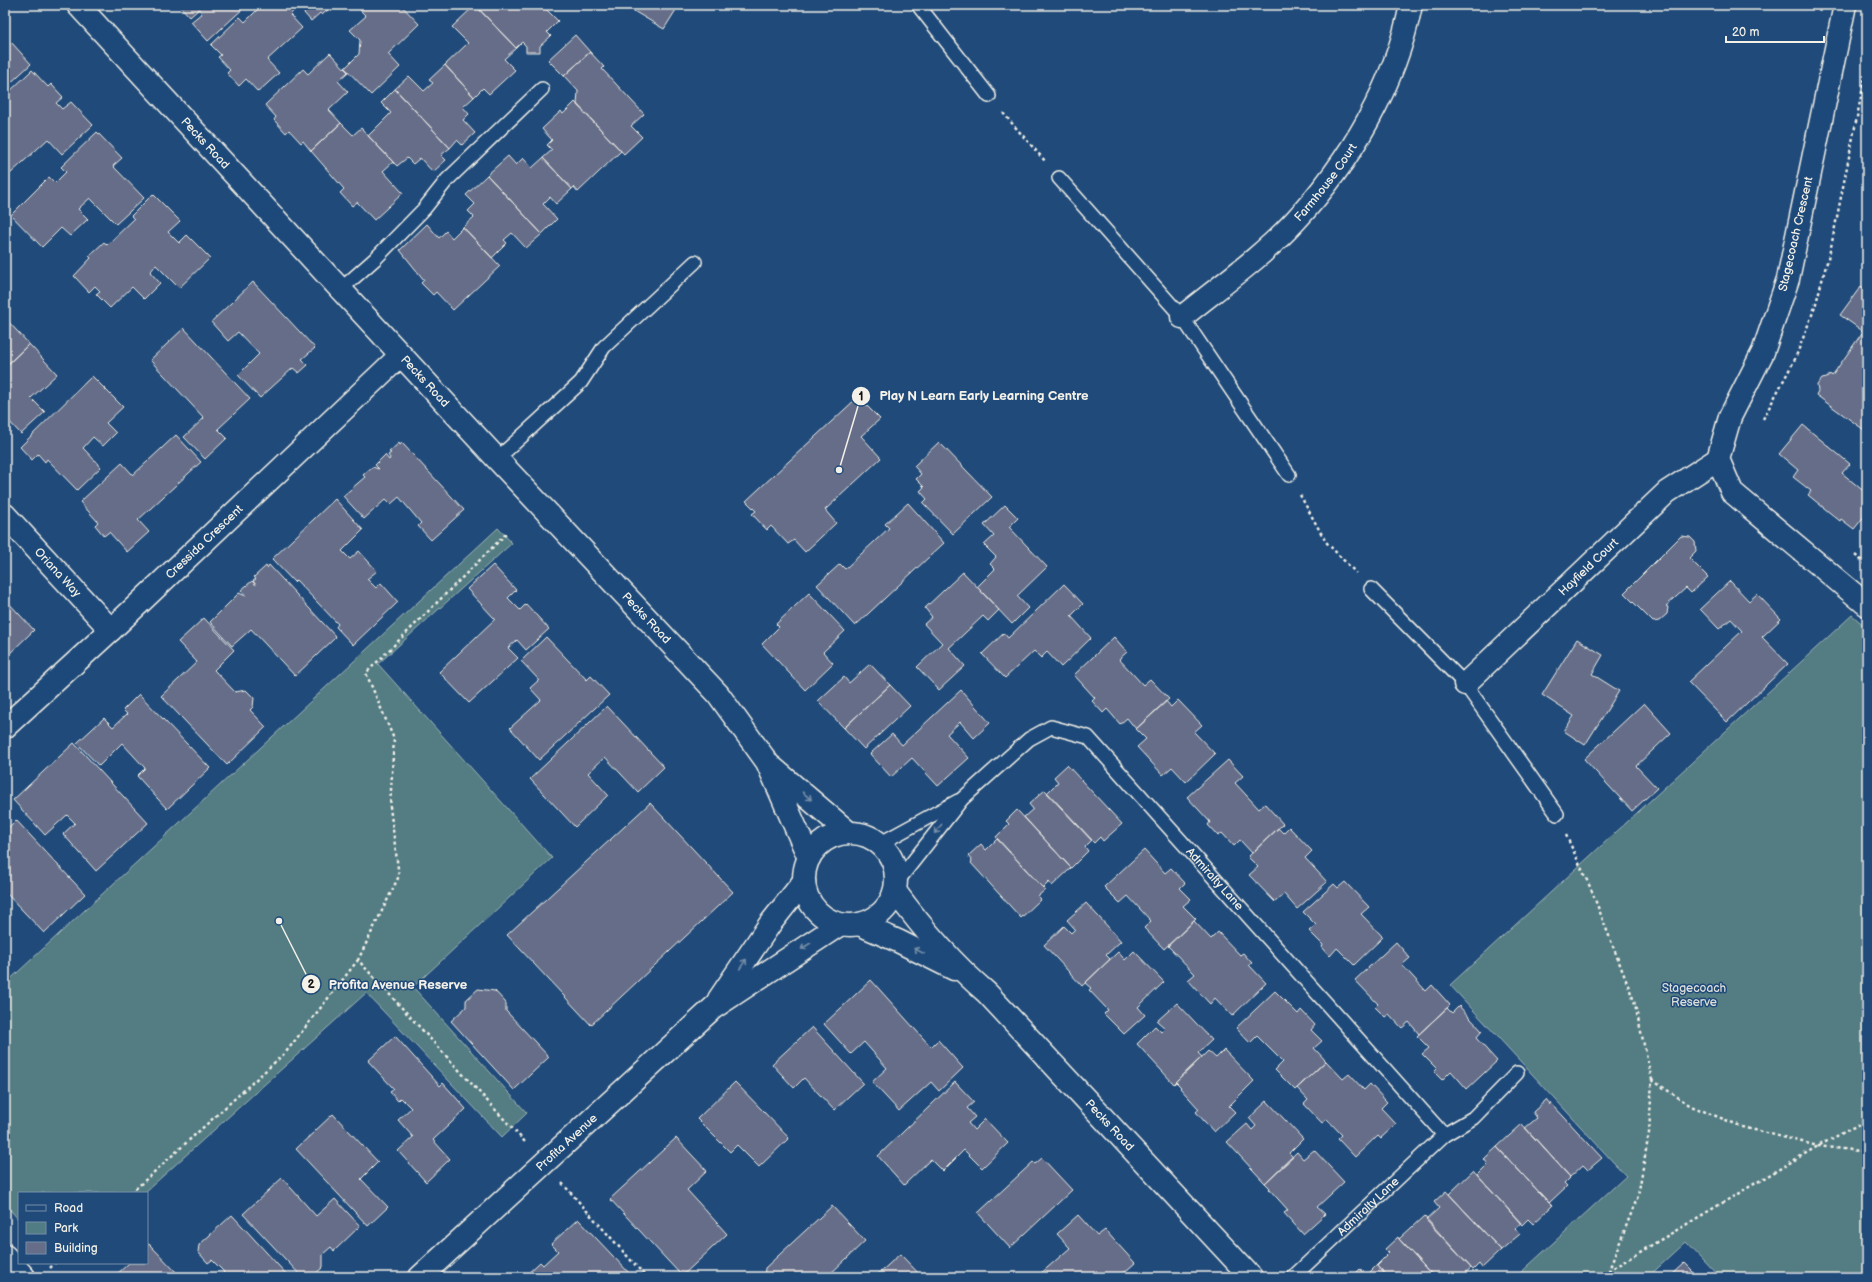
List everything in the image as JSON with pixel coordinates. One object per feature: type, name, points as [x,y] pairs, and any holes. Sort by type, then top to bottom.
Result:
[{"type":"street","name":"Pecks Road","points":[[78,5],[340,290],[718,694],[767,762],[809,858]]},
{"type":"street","name":"Farmhouse Court","points":[[1182,318],[1294,222],[1326,186],[1372,113],[1394,63],[1407,28],[1411,5]]},
{"type":"street","name":"Stagecoach Crescent","points":[[1718,459],[1730,417],[1763,352],[1788,278],[1845,5]]},
{"type":"street","name":"Cressida Crescent","points":[[5,727],[111,630],[401,355]]},
{"type":"street","points":[[1718,459],[1732,492],[1867,605]]},
{"type":"street","name":"Hayfield Court","points":[[1465,684],[1667,492],[1718,459]]},
{"type":"street","name":"Oriana Way","points":[[5,515],[111,630]]},
{"type":"street","name":"Pecks Road","points":[[767,762],[848,832]]},
{"type":"street","points":[[848,832],[860,833],[881,843],[890,854],[896,868],[896,887],[890,903],[882,913],[871,920],[849,924],[825,918],[814,908],[806,895],[804,881],[804,869],[818,844],[832,836],[848,832]]},
{"type":"street","name":"Profita Avenue","points":[[712,1008],[770,924],[804,881]]},
{"type":"street","name":"Pecks Road","points":[[896,887],[917,921],[966,975],[987,993],[1251,1277]]},
{"type":"street","name":"Pecks Road","points":[[849,924],[898,941],[966,975]]},
{"type":"street","name":"Profita Avenue","points":[[420,1277],[545,1164],[712,1008],[849,924]]},
{"type":"street","points":[[5,1256],[24,1277]]},
{"type":"lane","points":[[918,5],[989,96]]},
{"type":"lane","points":[[340,290],[375,259],[424,209],[447,180],[542,89]]},
{"type":"lane","points":[[1059,178],[1182,318],[1288,475]]},
{"type":"lane","points":[[497,459],[581,382],[604,347],[695,262]]},
{"type":"lane","points":[[1371,589],[1465,684],[1557,814]]},
{"type":"lane","name":"Admiralty Lane","points":[[896,887],[962,799],[1029,739],[1051,727],[1088,737],[1444,1135]]},
{"type":"lane","name":"Admiralty Lane","points":[[881,843],[962,799]]},
{"type":"lane","name":"Admiralty Lane","points":[[1292,1277],[1444,1135],[1473,1118],[1517,1073]]},
{"type":"path","points":[[1762,421],[1795,359],[1815,307],[1831,247],[1867,67]]},
{"type":"path","points":[[989,96],[1059,178]]},
{"type":"path","points":[[1288,475],[1326,542],[1371,589]]},
{"type":"path","points":[[132,1192],[286,1052],[358,960],[398,876],[390,807],[394,739],[366,673],[506,534]]},
{"type":"path","points":[[1849,550],[1867,565]]},
{"type":"path","points":[[1557,814],[1591,889],[1634,1001],[1652,1080],[1649,1133],[1638,1196],[1609,1270]]},
{"type":"path","points":[[358,960],[545,1164],[646,1277]]},
{"type":"path","points":[[1652,1080],[1691,1106],[1743,1127],[1818,1146],[1867,1152]]},
{"type":"path","points":[[1598,1277],[1818,1146],[1867,1120]]},
{"type":"green space","points":[[498,528],[512,543],[378,664],[552,858],[413,987],[527,1113],[502,1137],[366,993],[145,1192],[18,1192],[18,1219],[5,1204],[5,984]]},
{"type":"green space","name":"Stagecoach Reserve","points":[[1852,615],[1867,628],[1867,1277],[1719,1277],[1686,1242],[1648,1277],[1516,1277],[1626,1176],[1450,985]]},
{"type":"building","points":[[179,5],[247,5],[208,41],[191,22],[202,13],[199,9],[190,17]]},
{"type":"building","points":[[262,5],[291,5],[295,9],[290,15],[302,28],[267,60],[279,73],[258,92],[246,79],[239,86],[227,73],[230,70],[218,57],[221,55],[211,45],[240,17],[245,22]]},
{"type":"building","points":[[297,5],[333,5],[322,15],[320,13],[311,21]]},
{"type":"building","points":[[361,5],[401,5],[419,24],[388,54],[400,67],[371,95],[345,68],[359,54],[360,40],[350,30],[366,16],[358,8]]},
{"type":"building","points":[[475,5],[542,5],[558,21],[547,32],[551,36],[540,46],[540,52],[526,52],[526,46],[522,42],[516,48]]},
{"type":"building","points":[[475,5],[516,48],[504,59],[515,70],[489,94],[483,88],[474,97],[445,65],[468,43],[452,27]]},
{"type":"building","points":[[635,5],[679,5],[664,29],[632,10]]},
{"type":"building","points":[[575,35],[590,52],[564,76],[548,60]]},
{"type":"building","points":[[11,42],[31,64],[5,88],[5,47]]},
{"type":"building","points":[[590,52],[604,67],[602,69],[644,114],[631,126],[642,137],[624,154],[577,105],[578,91],[564,76]]},
{"type":"building","points":[[330,53],[348,72],[338,81],[348,92],[329,110],[341,123],[311,151],[303,141],[301,143],[289,130],[286,133],[274,120],[276,117],[265,105],[303,69],[308,74]]},
{"type":"building","points":[[445,65],[474,97],[463,107],[469,114],[463,120],[475,133],[462,145],[457,140],[450,148],[395,89],[409,76],[424,91],[433,83],[429,80]]},
{"type":"building","points":[[32,70],[48,87],[51,84],[63,97],[56,103],[62,109],[71,102],[93,125],[62,154],[48,139],[10,174],[5,168],[5,96]]},
{"type":"building","points":[[395,89],[450,148],[441,155],[446,160],[433,172],[420,158],[413,164],[407,158],[397,166],[368,136],[391,113],[381,103]]},
{"type":"building","points":[[575,102],[621,151],[578,192],[574,187],[572,189],[543,158],[552,150],[547,145],[552,140],[542,129],[561,111],[563,114]]},
{"type":"building","points":[[341,123],[353,135],[361,128],[393,162],[383,171],[403,193],[374,220],[357,202],[352,206],[340,193],[344,189],[311,151]]},
{"type":"building","points":[[97,132],[122,158],[113,166],[144,198],[116,224],[90,198],[78,209],[88,219],[70,236],[61,228],[42,247],[11,215],[49,177],[55,183],[66,172],[61,167]]},
{"type":"building","points":[[508,156],[516,165],[523,158],[532,168],[543,158],[572,189],[556,204],[550,197],[543,204],[557,219],[542,234],[487,175]]},
{"type":"building","points":[[487,175],[542,234],[526,248],[512,233],[504,240],[507,243],[492,258],[463,227],[474,217],[468,211],[475,204],[466,195]]},
{"type":"building","points":[[153,194],[180,221],[168,232],[179,243],[187,235],[210,258],[179,288],[156,265],[150,272],[160,283],[144,299],[132,287],[110,308],[96,294],[100,291],[95,286],[89,292],[74,276],[91,258],[89,256],[104,242],[107,245],[134,219],[131,216]]},
{"type":"building","points":[[427,224],[439,238],[446,231],[452,238],[463,227],[500,266],[453,310],[436,292],[433,295],[421,283],[424,280],[400,250]]},
{"type":"building","points":[[253,282],[315,348],[302,359],[308,365],[299,373],[293,368],[260,398],[238,375],[259,354],[238,332],[228,341],[211,322]]},
{"type":"building","points":[[1861,286],[1867,291],[1867,334],[1840,315]]},
{"type":"building","points":[[5,318],[29,344],[5,367]]},
{"type":"building","points":[[184,328],[250,399],[218,429],[227,438],[205,459],[184,437],[204,418],[150,360]]},
{"type":"building","points":[[1862,333],[1867,336],[1867,432],[1816,395],[1818,391],[1817,385],[1822,379],[1827,378],[1830,374],[1832,376]]},
{"type":"building","points":[[29,344],[57,374],[31,398],[45,412],[21,434],[5,417],[5,367]]},
{"type":"building","points":[[92,376],[123,407],[106,423],[116,433],[103,446],[93,437],[83,448],[101,467],[77,490],[47,459],[45,462],[38,454],[32,460],[20,447]]},
{"type":"building","points":[[858,397],[880,419],[861,436],[881,458],[825,510],[836,523],[805,552],[794,540],[788,544],[771,526],[767,530],[752,514],[756,511],[746,501]]},
{"type":"building","points":[[1803,425],[1850,464],[1842,473],[1867,494],[1867,513],[1854,529],[1841,519],[1840,521],[1808,495],[1811,491],[1793,477],[1798,470],[1779,454]]},
{"type":"building","points":[[176,435],[201,462],[138,520],[149,532],[127,552],[109,532],[104,536],[95,525],[98,522],[80,502],[122,463],[133,475]]},
{"type":"building","points":[[939,442],[992,497],[953,534],[923,503],[927,499],[920,491],[924,487],[916,479],[921,474],[914,466]]},
{"type":"building","points":[[399,443],[400,445],[402,443],[464,510],[431,540],[418,526],[421,523],[399,497],[391,504],[386,499],[364,519],[343,496],[365,477],[363,475],[372,467],[379,469],[375,465],[385,455],[389,460],[390,458],[388,455],[391,453],[389,452]]},
{"type":"building","points":[[335,499],[363,530],[342,551],[350,559],[359,551],[377,571],[367,579],[376,588],[381,583],[398,602],[353,645],[336,627],[338,624],[296,580],[294,582],[272,559]]},
{"type":"building","points":[[908,503],[944,543],[855,626],[817,585],[840,564],[845,569],[889,528],[885,524]]},
{"type":"building","points":[[1005,505],[1018,518],[1009,527],[1047,567],[1017,596],[1028,608],[1012,624],[977,587],[995,569],[990,564],[996,557],[984,545],[994,536],[984,525]]},
{"type":"building","points":[[1681,536],[1690,537],[1695,542],[1696,551],[1689,558],[1708,577],[1691,593],[1686,588],[1666,606],[1668,607],[1667,614],[1659,621],[1653,622],[1624,593]]},
{"type":"building","points":[[269,565],[336,637],[295,676],[251,629],[232,646],[210,622],[239,593],[246,596],[241,590],[252,581],[256,585],[253,581],[256,579],[254,577]]},
{"type":"building","points":[[493,565],[516,590],[508,598],[520,610],[526,604],[549,629],[526,650],[517,640],[508,648],[518,658],[469,703],[439,672],[495,619],[467,589]]},
{"type":"building","points":[[963,572],[999,610],[988,621],[983,616],[949,648],[965,666],[939,690],[917,667],[942,643],[924,624],[932,617],[925,608]]},
{"type":"building","points":[[1730,581],[1749,601],[1757,594],[1781,619],[1762,637],[1788,664],[1727,722],[1688,682],[1742,631],[1731,619],[1719,629],[1700,609]]},
{"type":"building","points":[[1064,584],[1083,604],[1071,616],[1091,638],[1061,667],[1047,652],[1041,658],[1034,651],[1005,678],[982,654],[1004,633],[1008,638]]},
{"type":"building","points":[[809,593],[845,631],[823,652],[833,663],[805,690],[762,644],[779,627],[776,624]]},
{"type":"building","points":[[5,599],[34,630],[5,658]]},
{"type":"building","points":[[204,618],[234,650],[214,670],[235,692],[246,690],[254,698],[253,707],[250,710],[266,727],[227,765],[161,696],[197,662],[178,642]]},
{"type":"building","points":[[546,637],[587,680],[591,676],[609,695],[539,760],[510,728],[541,700],[530,688],[539,680],[521,661]]},
{"type":"building","points":[[1114,637],[1127,652],[1119,659],[1143,685],[1150,679],[1169,699],[1136,729],[1127,718],[1120,724],[1107,709],[1103,713],[1092,701],[1095,698],[1074,675]]},
{"type":"building","points":[[1577,639],[1603,655],[1592,674],[1619,691],[1585,745],[1564,731],[1574,716],[1542,695]]},
{"type":"building","points":[[870,664],[890,685],[844,728],[818,701],[844,677],[849,683]]},
{"type":"building","points":[[890,685],[910,706],[864,749],[844,728]]},
{"type":"building","points":[[961,690],[990,723],[974,738],[960,722],[947,734],[969,758],[938,786],[912,758],[891,777],[870,754],[892,734],[902,745]]},
{"type":"building","points":[[139,694],[210,768],[167,809],[137,776],[145,768],[122,743],[99,766],[77,743],[104,718],[113,727],[127,714],[123,710]]},
{"type":"building","points":[[1178,700],[1202,725],[1194,732],[1215,754],[1186,782],[1172,767],[1163,775],[1137,747],[1146,739],[1136,729],[1166,701],[1171,707]]},
{"type":"building","points":[[1644,703],[1671,733],[1636,766],[1657,788],[1632,811],[1584,759]]},
{"type":"building","points":[[607,706],[664,767],[638,792],[605,757],[588,773],[608,795],[575,827],[530,779]]},
{"type":"building","points":[[74,743],[148,823],[96,871],[63,834],[75,823],[67,815],[45,835],[13,800]]},
{"type":"building","points":[[1228,760],[1243,776],[1235,783],[1259,809],[1265,804],[1283,824],[1252,853],[1240,840],[1234,846],[1222,833],[1218,836],[1208,825],[1210,822],[1187,797]]},
{"type":"building","points":[[1067,765],[1122,824],[1103,841],[1100,837],[1094,843],[1047,793],[1058,782],[1054,777]]},
{"type":"building","points":[[1045,790],[1092,840],[1085,847],[1088,851],[1071,868],[1024,817],[1033,809],[1029,804]]},
{"type":"building","points":[[650,803],[733,892],[591,1025],[507,935]]},
{"type":"building","points":[[1017,810],[1071,868],[1052,886],[1049,882],[1043,888],[996,837],[1009,824],[1006,821]]},
{"type":"building","points":[[16,820],[85,894],[44,933],[5,892],[5,825],[8,828]]},
{"type":"building","points":[[1289,827],[1312,851],[1305,858],[1327,882],[1297,909],[1284,894],[1275,902],[1249,875],[1258,867],[1248,857],[1278,828],[1283,833]]},
{"type":"building","points":[[997,839],[1045,890],[1038,896],[1041,899],[1021,918],[971,863],[972,861],[968,856],[981,844],[986,850]]},
{"type":"building","points":[[1144,850],[1165,873],[1171,868],[1185,883],[1180,888],[1191,899],[1183,906],[1196,919],[1164,949],[1144,928],[1151,921],[1128,896],[1120,903],[1104,887]]},
{"type":"building","points":[[1345,882],[1369,907],[1361,914],[1383,937],[1354,965],[1337,948],[1330,956],[1322,947],[1323,945],[1309,931],[1316,925],[1303,912],[1334,884],[1338,888]]},
{"type":"building","points":[[1086,903],[1121,941],[1106,955],[1110,959],[1082,986],[1044,945],[1064,926],[1071,933],[1075,929],[1067,920]]},
{"type":"building","points":[[1194,921],[1211,939],[1218,932],[1240,955],[1243,953],[1252,963],[1249,965],[1266,983],[1232,1016],[1215,998],[1210,1004],[1188,980],[1195,974],[1168,946]]},
{"type":"building","points":[[1396,942],[1410,958],[1402,965],[1426,991],[1432,985],[1450,1005],[1419,1034],[1409,1022],[1402,1028],[1389,1014],[1385,1017],[1375,1007],[1378,1004],[1355,980]]},
{"type":"building","points":[[1134,951],[1164,982],[1138,1007],[1145,1015],[1124,1034],[1104,1014],[1108,1010],[1089,990],[1091,988],[1085,983],[1118,952],[1125,960]]},
{"type":"building","points":[[871,980],[931,1047],[938,1040],[963,1068],[939,1091],[931,1082],[899,1111],[872,1082],[887,1068],[864,1042],[851,1054],[824,1024]]},
{"type":"building","points":[[478,989],[495,991],[506,1003],[506,1011],[549,1057],[514,1090],[451,1021],[466,1007],[466,1000]]},
{"type":"building","points":[[1275,991],[1298,1014],[1301,1010],[1315,1025],[1311,1030],[1322,1041],[1314,1048],[1326,1061],[1295,1090],[1275,1070],[1283,1062],[1257,1036],[1250,1043],[1236,1028]]},
{"type":"building","points":[[1177,1003],[1212,1040],[1198,1053],[1202,1057],[1174,1084],[1137,1044],[1155,1026],[1161,1032],[1165,1028],[1157,1021]]},
{"type":"building","points":[[1459,1006],[1482,1031],[1476,1038],[1497,1061],[1467,1089],[1451,1071],[1442,1080],[1434,1072],[1437,1069],[1422,1054],[1429,1048],[1417,1036],[1447,1008],[1452,1013]]},
{"type":"building","points":[[812,1027],[863,1083],[834,1110],[804,1078],[794,1088],[772,1064]]},
{"type":"building","points":[[395,1036],[440,1086],[443,1083],[466,1109],[433,1140],[450,1159],[426,1182],[398,1151],[413,1137],[398,1120],[411,1108],[401,1098],[398,1101],[390,1092],[394,1089],[368,1061]]},
{"type":"building","points":[[1224,1050],[1254,1081],[1229,1106],[1235,1112],[1214,1132],[1196,1112],[1199,1109],[1176,1082],[1208,1051],[1216,1058]]},
{"type":"building","points":[[1326,1061],[1343,1079],[1349,1074],[1364,1090],[1370,1084],[1387,1102],[1381,1108],[1396,1124],[1381,1138],[1378,1135],[1355,1157],[1338,1139],[1342,1135],[1327,1119],[1322,1123],[1304,1104],[1308,1100],[1297,1088]]},
{"type":"building","points":[[735,1082],[789,1138],[759,1167],[737,1145],[730,1152],[697,1119]]},
{"type":"building","points":[[955,1082],[974,1102],[967,1108],[975,1117],[968,1123],[974,1130],[985,1119],[1008,1143],[982,1168],[964,1150],[943,1171],[931,1159],[904,1185],[878,1156]]},
{"type":"building","points":[[1546,1100],[1550,1105],[1551,1103],[1602,1158],[1588,1170],[1583,1165],[1570,1177],[1525,1128],[1537,1118],[1533,1112]]},
{"type":"building","points":[[1267,1101],[1303,1139],[1289,1153],[1293,1157],[1265,1183],[1227,1142],[1247,1124],[1252,1130],[1256,1126],[1249,1118]]},
{"type":"building","points":[[333,1114],[378,1162],[361,1179],[388,1207],[368,1226],[296,1149]]},
{"type":"building","points":[[1522,1124],[1570,1177],[1564,1183],[1567,1186],[1549,1203],[1497,1147]]},
{"type":"building","points":[[676,1138],[707,1171],[687,1190],[727,1234],[682,1276],[610,1199]]},
{"type":"building","points":[[1497,1147],[1552,1206],[1533,1224],[1528,1219],[1522,1225],[1477,1175],[1488,1164],[1484,1159]]},
{"type":"building","points":[[1314,1150],[1344,1182],[1317,1207],[1325,1214],[1303,1234],[1284,1213],[1288,1210],[1265,1183],[1297,1152],[1303,1159]]},
{"type":"building","points":[[1042,1158],[1072,1190],[1010,1248],[978,1213],[1033,1162],[1035,1164]]},
{"type":"building","points":[[1473,1171],[1521,1223],[1515,1228],[1520,1234],[1501,1250],[1449,1194]]},
{"type":"building","points":[[282,1178],[316,1216],[335,1199],[360,1226],[334,1251],[331,1247],[323,1254],[323,1267],[312,1277],[302,1277],[243,1214]]},
{"type":"building","points":[[1446,1191],[1501,1250],[1482,1268],[1479,1264],[1473,1270],[1426,1220],[1439,1208],[1434,1202]]},
{"type":"building","points":[[832,1206],[865,1241],[827,1277],[764,1277],[765,1268]]},
{"type":"building","points":[[232,1215],[289,1277],[220,1277],[224,1272],[212,1260],[208,1263],[198,1252],[199,1245]]},
{"type":"building","points":[[1078,1215],[1097,1236],[1105,1230],[1135,1263],[1119,1277],[1041,1277],[1039,1275],[1070,1248],[1057,1234]]},
{"type":"building","points":[[1424,1216],[1471,1268],[1464,1274],[1467,1277],[1434,1277],[1399,1239]]},
{"type":"building","points":[[578,1219],[630,1274],[627,1277],[524,1277],[540,1262],[543,1265],[558,1251],[551,1244]]},
{"type":"building","points":[[1398,1237],[1434,1277],[1388,1277],[1377,1265],[1389,1253],[1385,1249]]},
{"type":"building","points":[[148,1244],[179,1275],[177,1277],[114,1277],[128,1264],[148,1264]]},
{"type":"building","points":[[900,1254],[922,1277],[875,1277]]},
{"type":"building","points":[[1684,1263],[1698,1277],[1669,1277]]},
{"type":"building","points":[[1377,1265],[1388,1277],[1352,1277],[1360,1269],[1366,1276]]},
{"type":"place","name":"Play N Learn Early Learning Centre","points":[[839,470]]},
{"type":"place","name":"Profita Avenue Reserve","points":[[279,921]]}]
